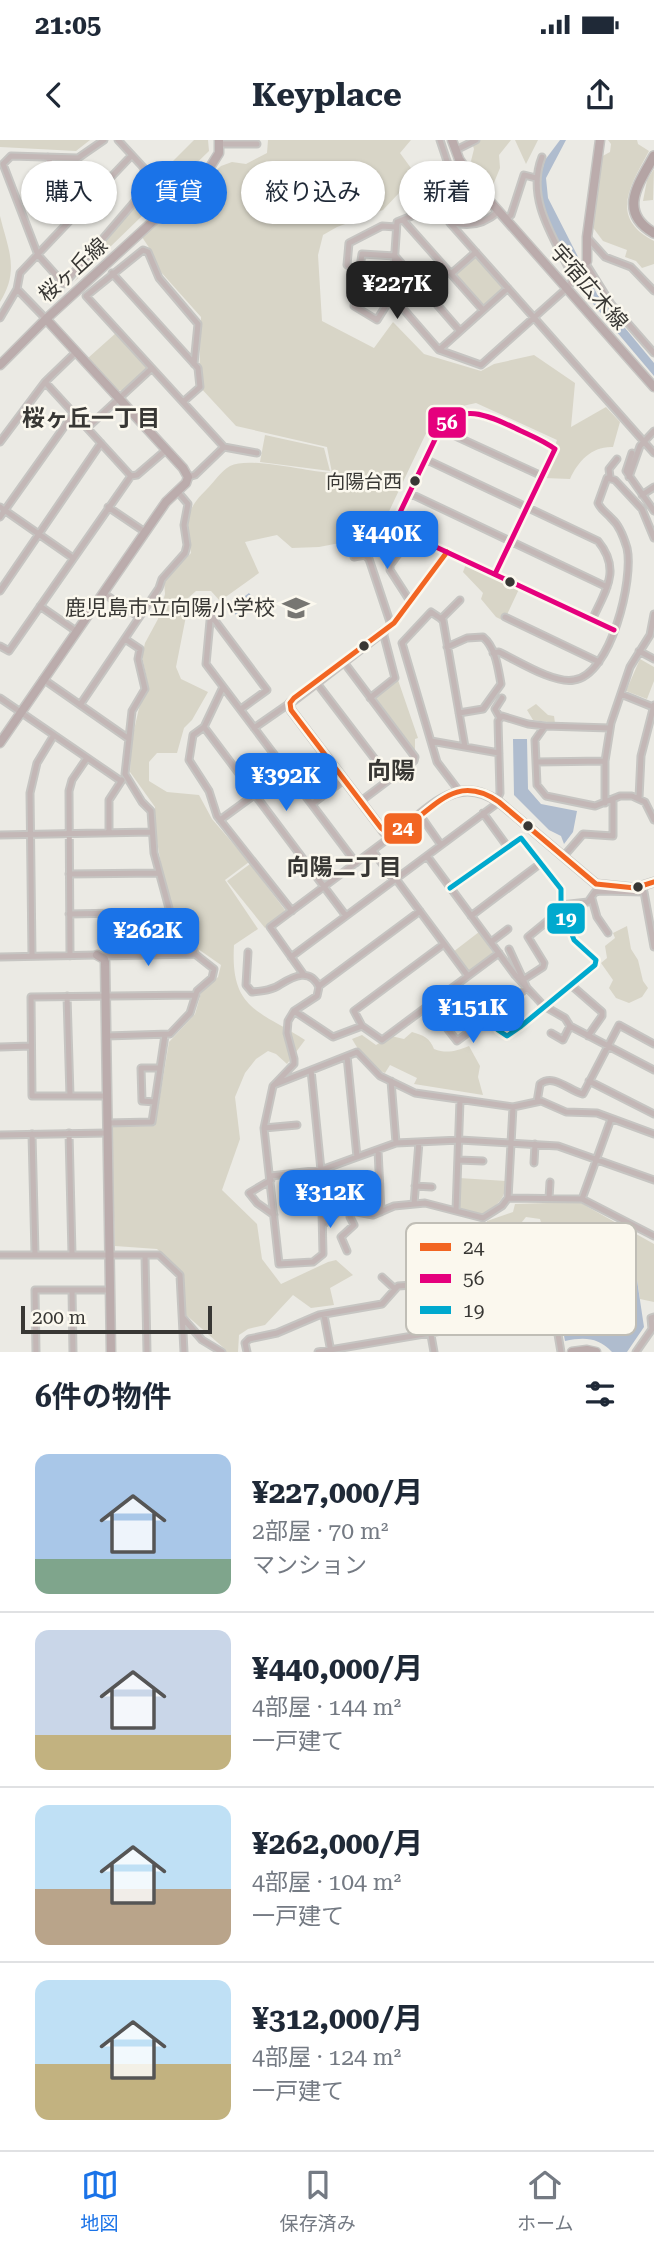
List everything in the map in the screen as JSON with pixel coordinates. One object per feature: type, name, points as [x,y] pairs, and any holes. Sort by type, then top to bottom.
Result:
[{"type":"main road","points":[[654,156],[636,191],[633,206],[639,222],[654,233]]},
{"type":"street","points":[[104,140],[78,158],[10,156],[4,164],[38,255],[64,284],[154,179],[118,140]]},
{"type":"street","points":[[440,140],[447,161]]},
{"type":"street","name":"宇宿広木線","points":[[452,140],[461,161]]},
{"type":"street","points":[[456,150],[477,140]]},
{"type":"street","points":[[393,296],[439,350],[481,365],[567,288],[585,264],[600,140]]},
{"type":"street","points":[[220,142],[257,144]]},
{"type":"street","name":"桜ヶ丘線","points":[[0,365],[46,318],[207,172],[216,160],[220,142]]},
{"type":"street","points":[[117,171],[132,155]]},
{"type":"street","points":[[48,157],[49,161]]},
{"type":"street","points":[[542,157],[536,178],[536,192],[542,212],[575,278]]},
{"type":"street","points":[[506,219],[511,215],[524,175],[536,178]]},
{"type":"street","name":"宇宿広木線","points":[[495,206],[654,387]]},
{"type":"street","points":[[495,214],[499,211]]},
{"type":"street","points":[[399,221],[396,227],[395,256],[393,296],[377,320],[354,306],[362,254],[395,256],[460,331]]},
{"type":"street","points":[[0,318],[17,289],[20,273],[66,224]]},
{"type":"street","points":[[407,224],[483,310]]},
{"type":"street","points":[[451,224],[654,453]]},
{"type":"street","points":[[360,273],[347,265],[349,243],[382,226],[396,227]]},
{"type":"street","points":[[587,237],[605,257],[631,267],[654,291]]},
{"type":"street","points":[[194,364],[198,324],[159,278],[148,252],[143,250],[86,296],[224,447],[257,453]]},
{"type":"street","points":[[451,274],[476,253]]},
{"type":"street","points":[[585,264],[611,304],[654,354]]},
{"type":"street","points":[[112,274],[198,368],[200,387],[183,402]]},
{"type":"street","points":[[0,743],[166,502],[186,483],[188,477],[187,472],[17,289]]},
{"type":"street","points":[[439,350],[508,289]]},
{"type":"street","points":[[0,442],[2,434],[45,382],[76,352]]},
{"type":"street","points":[[87,428],[152,368]]},
{"type":"street","points":[[45,382],[131,475],[137,475],[166,450]]},
{"type":"street","points":[[0,517],[2,509],[74,413]]},
{"type":"street","points":[[495,574],[555,449],[486,415],[464,413],[450,419],[440,429],[393,527],[614,631]]},
{"type":"street","points":[[440,429],[542,476]]},
{"type":"street","points":[[629,477],[643,441],[654,431]]},
{"type":"street","points":[[0,591],[101,443]]},
{"type":"street","points":[[188,477],[195,475],[224,447]]},
{"type":"street","points":[[632,453],[625,471],[654,510]]},
{"type":"street","points":[[425,459],[598,541],[608,555],[611,570],[607,587],[592,620]]},
{"type":"street","points":[[610,477],[609,469],[617,459]]},
{"type":"street","points":[[0,646],[9,651],[131,475]]},
{"type":"street","points":[[610,477],[642,509],[654,538]]},
{"type":"street","points":[[493,653],[499,652],[564,681],[584,677],[594,670],[619,620],[629,566],[627,549],[620,531],[598,503],[610,477]]},
{"type":"street","points":[[642,495],[654,487]]},
{"type":"street","points":[[80,705],[159,588],[162,579],[185,553],[187,545],[184,525],[188,505],[177,491]]},
{"type":"street","points":[[409,493],[607,587]]},
{"type":"street","points":[[108,508],[145,532]]},
{"type":"street","points":[[2,509],[73,558]]},
{"type":"street","points":[[410,601],[390,570],[390,565],[412,535]]},
{"type":"street","points":[[254,728],[290,704],[386,629],[447,552]]},
{"type":"street","points":[[354,557],[365,555],[369,559],[395,678],[370,698]]},
{"type":"street","points":[[103,593],[139,618]]},
{"type":"street","points":[[441,619],[460,600]]},
{"type":"street","points":[[40,606],[76,631]]},
{"type":"street","points":[[459,791],[437,762],[402,643],[431,612],[443,620],[464,747]]},
{"type":"street","points":[[605,803],[605,761],[610,728],[630,667],[650,635],[654,614]]},
{"type":"street","points":[[505,617],[599,662]]},
{"type":"street","points":[[240,709],[267,690],[213,618],[209,621],[206,664],[356,863]]},
{"type":"street","points":[[447,647],[467,638],[483,637],[489,642],[498,664],[501,687],[483,709],[459,713]]},
{"type":"street","points":[[110,833],[109,800],[125,774],[132,711],[145,690],[138,659],[140,649],[125,639]]},
{"type":"street","points":[[639,651],[654,659]]},
{"type":"street","points":[[343,662],[415,757],[414,761],[361,801]]},
{"type":"street","points":[[43,680],[129,738]]},
{"type":"street","points":[[316,682],[390,779]]},
{"type":"street","points":[[223,687],[204,727],[193,735],[189,760],[209,791],[220,820],[292,911]]},
{"type":"street","points":[[621,694],[654,706],[641,755],[639,798]]},
{"type":"street","points":[[0,698],[121,781]]},
{"type":"street","points":[[291,957],[498,801],[500,718],[495,709],[502,698]]},
{"type":"street","points":[[290,704],[291,710],[344,780],[384,832],[390,835]]},
{"type":"street","points":[[500,718],[502,716],[545,726],[610,728]]},
{"type":"street","points":[[545,726],[535,740],[537,785],[546,796],[595,806],[627,795],[645,802],[654,820]]},
{"type":"street","points":[[204,727],[346,916]]},
{"type":"street","points":[[32,956],[30,793],[33,772],[54,735]]},
{"type":"street","points":[[431,741],[499,753]]},
{"type":"street","points":[[70,956],[68,791],[87,758]]},
{"type":"street","points":[[536,762],[605,761]]},
{"type":"street","points":[[220,820],[287,771]]},
{"type":"street","points":[[106,1036],[170,1034],[190,1013],[197,991],[212,978],[214,969],[195,954],[191,938],[170,912],[151,832],[151,811],[142,802],[125,774]]},
{"type":"street","points":[[312,804],[344,780]]},
{"type":"street","points":[[304,975],[270,927],[373,851],[390,835],[444,797],[459,791],[486,793],[498,801],[586,878],[600,885],[644,890]]},
{"type":"street","points":[[563,857],[583,834],[612,836],[613,799]]},
{"type":"street","points":[[483,814],[506,846]]},
{"type":"street","points":[[420,815],[442,845]]},
{"type":"street","points":[[0,835],[151,832]]},
{"type":"street","points":[[450,888],[521,838],[560,887],[561,907],[573,940],[596,960],[595,965],[508,1036],[498,1030]]},
{"type":"street","points":[[373,851],[468,976]]},
{"type":"street","points":[[426,856],[499,953],[544,1006],[565,1018],[570,1026],[654,1070]]},
{"type":"street","points":[[471,916],[541,863]]},
{"type":"street","points":[[69,874],[159,873]]},
{"type":"street","points":[[608,933],[597,917],[592,899],[595,892],[644,890],[654,883]]},
{"type":"street","points":[[644,890],[654,947]]},
{"type":"street","points":[[523,980],[544,963],[528,937],[561,907],[592,899]]},
{"type":"street","points":[[312,1070],[323,1203],[323,1254],[313,1262],[279,1264],[264,1128],[273,1086],[294,1064],[287,1025],[294,1011],[317,996],[319,986],[420,911]]},
{"type":"street","points":[[69,914],[170,912]]},
{"type":"street","points":[[491,942],[508,929]]},
{"type":"street","points":[[444,944],[354,1011],[362,1026],[382,1040],[499,953]]},
{"type":"street","points":[[509,949],[527,988]]},
{"type":"street","points":[[248,952],[246,985],[253,992],[278,986],[294,975],[304,975],[319,986]]},
{"type":"street","points":[[0,957],[195,954]]},
{"type":"street","points":[[99,956],[105,962],[111,1352]]},
{"type":"street","points":[[571,985],[602,1012],[588,1036]]},
{"type":"street","points":[[429,1005],[457,1041],[527,988]]},
{"type":"street","points":[[107,1096],[32,1096],[31,997],[196,995]]},
{"type":"street","points":[[67,996],[70,1096]]},
{"type":"street","points":[[294,1011],[332,1037],[362,1026]]},
{"type":"street","points":[[537,1102],[540,1084],[546,1080],[554,1080],[581,1094],[619,1025],[654,1044]]},
{"type":"street","points":[[551,1034],[564,1040],[570,1026]]},
{"type":"street","points":[[107,1123],[152,1122],[165,1035]]},
{"type":"street","points":[[0,1047],[31,1046]]},
{"type":"street","points":[[273,1086],[356,1052],[372,1071],[415,1093],[513,1107],[541,1101],[566,1112],[592,1112],[654,1134]]},
{"type":"street","points":[[347,1056],[357,1157]]},
{"type":"street","points":[[155,1102],[142,1101],[141,1068],[160,1068]]},
{"type":"street","points":[[589,1081],[654,1114]]},
{"type":"street","points":[[391,1082],[396,1143]]},
{"type":"street","points":[[456,1211],[460,1100]]},
{"type":"street","points":[[324,1224],[341,1209],[373,1215],[394,1206],[425,1203],[483,1218],[509,1198],[513,1107]]},
{"type":"street","points":[[582,1199],[611,1119]]},
{"type":"street","points":[[264,1128],[297,1125]]},
{"type":"street","points":[[69,1133],[72,1254]]},
{"type":"street","points":[[0,1135],[107,1133]]},
{"type":"street","points":[[33,1134],[35,1254]]},
{"type":"street","points":[[274,1215],[249,1194],[271,1178],[321,1170],[396,1143],[460,1140],[558,1146],[654,1180]]},
{"type":"street","points":[[414,1204],[419,1142]]},
{"type":"street","points":[[534,1144],[534,1163]]},
{"type":"street","points":[[378,1150],[381,1212]]},
{"type":"street","points":[[459,1160],[483,1161]]},
{"type":"street","points":[[549,1198],[550,1182]]},
{"type":"street","points":[[415,1186],[432,1187]]},
{"type":"street","points":[[509,1198],[582,1199],[629,1223]]},
{"type":"street","points":[[302,1205],[323,1203]]},
{"type":"street","points":[[347,1251],[341,1237],[354,1224],[350,1217],[352,1211]]},
{"type":"street","points":[[636,1227],[654,1236]]},
{"type":"street","points":[[0,1255],[159,1255],[180,1275],[184,1352]]},
{"type":"street","points":[[145,1255],[147,1352]]},
{"type":"street","points":[[383,1277],[396,1289]]},
{"type":"street","points":[[247,1352],[245,1343],[249,1339],[277,1333],[324,1315],[382,1304],[398,1286],[406,1286]]},
{"type":"street","points":[[36,1352],[35,1290],[110,1290]]},
{"type":"street","points":[[72,1290],[73,1352]]},
{"type":"street","points":[[324,1315],[330,1351]]},
{"type":"street","points":[[636,1352],[652,1329],[651,1318],[654,1317]]},
{"type":"street","points":[[183,1318],[202,1340],[222,1352]]},
{"type":"street","points":[[318,1352],[420,1335]]},
{"type":"street","points":[[572,1352],[596,1352]]},
{"type":"shaded area","points":[[0,140],[90,140],[76,151],[0,147]]},
{"type":"shaded area","points":[[194,140],[208,140],[209,151],[199,161],[173,161]]},
{"type":"shaded area","points":[[268,140],[411,140],[400,153],[406,161],[399,161],[399,193],[385,208],[385,161],[252,161],[267,153]]},
{"type":"shaded area","points":[[471,140],[511,140],[499,155],[500,168],[495,180],[495,161],[471,161],[474,149]]},
{"type":"shaded area","points":[[515,140],[538,140],[526,164]]},
{"type":"shaded area","points":[[608,140],[637,140],[638,144],[649,151],[631,188],[627,211],[631,222],[640,232],[654,241],[654,264],[642,268],[636,261],[625,257],[627,250],[603,241],[591,225],[599,158],[610,152],[611,144]]},
{"type":"shaded area","points":[[241,163],[241,224],[345,224],[323,235],[318,255],[322,321],[374,348],[393,322],[424,354],[481,371],[494,364],[534,355],[575,383],[571,427],[606,407],[620,422],[613,447],[592,452],[577,466],[570,479],[544,478],[557,440],[476,403],[445,410],[430,425],[383,524],[381,535],[319,547],[292,548],[277,535],[245,542],[259,573],[220,601],[211,591],[196,591],[187,599],[176,667],[181,679],[208,692],[192,720],[184,728],[177,753],[157,753],[149,762],[149,781],[167,792],[199,795],[212,819],[249,862],[225,880],[258,929],[234,945],[237,983],[251,1006],[305,1040],[287,1064],[268,1051],[256,1059],[245,1073],[235,1097],[240,1139],[222,1190],[257,1224],[262,1259],[281,1284],[336,1260],[353,1275],[330,1288],[334,1305],[311,1308],[293,1295],[265,1325],[248,1329],[239,1335],[238,1352],[226,1352],[185,1314],[183,1273],[157,1249],[115,1246],[111,1127],[155,1126],[169,1042],[195,1014],[201,993],[218,977],[221,965],[198,949],[189,928],[171,908],[155,829],[155,807],[130,772],[132,739],[148,685],[142,656],[145,643],[158,619],[165,594],[164,581],[191,553],[188,518],[194,504],[230,466],[251,463],[332,473],[327,447],[236,426],[199,386],[201,317],[160,271],[142,237],[156,224],[227,224],[227,164]]},
{"type":"shaded area","points":[[654,169],[653,200],[643,201],[647,180]]},
{"type":"shaded area","points":[[131,210],[131,224],[134,224],[74,282]]},
{"type":"shaded area","points":[[0,216],[9,249],[11,269],[10,280],[0,302]]},
{"type":"shaded area","points":[[473,256],[502,286],[502,290],[485,304],[481,304],[455,275]]},
{"type":"shaded area","points":[[116,333],[146,365],[146,371],[123,391],[117,390],[88,358]]},
{"type":"shaded area","points":[[265,435],[324,448],[330,471],[260,462]]},
{"type":"shaded area","points":[[466,564],[519,589],[504,621],[496,617],[481,599],[483,593],[463,572]]},
{"type":"shaded area","points":[[640,659],[654,667],[654,681],[647,699],[626,691]]},
{"type":"shaded area","points":[[398,680],[418,738],[415,739],[415,751],[376,698]]},
{"type":"shaded area","points":[[536,704],[548,715],[554,716],[555,723],[533,720],[527,710]]},
{"type":"shaded area","points":[[250,864],[285,910],[265,928],[227,881]]},
{"type":"shaded area","points":[[627,926],[631,949],[648,988],[642,997],[629,1003],[616,998],[609,988],[613,980],[601,963],[607,958],[605,946],[615,938],[613,933]]},
{"type":"shaded area","points":[[479,932],[493,953],[470,971],[453,952]]},
{"type":"shaded area","points":[[412,1032],[426,1038],[434,1049],[439,1051],[452,1051],[469,1046],[480,1066],[478,1077],[483,1095],[414,1084],[417,1078],[390,1065],[385,1073],[369,1063],[352,1039],[362,1035],[376,1045],[391,1036],[404,1039]]},
{"type":"shaded area","points":[[459,1178],[506,1181],[503,1197],[483,1214],[461,1209]]},
{"type":"shaded area","points":[[579,1202],[616,1223],[541,1223],[540,1219],[526,1217],[521,1223],[487,1223],[513,1212],[515,1204]]},
{"type":"shaded area","points":[[636,1234],[654,1244],[654,1302],[640,1299],[636,1273]]},
{"type":"water","points":[[560,140],[566,140],[546,178],[548,198],[597,294],[654,363],[654,376],[594,305],[579,283],[544,212],[539,191],[540,178],[545,160]]},
{"type":"water","points":[[249,593],[255,601],[236,615],[230,607]]},
{"type":"water","points":[[513,739],[527,739],[528,789],[541,804],[577,811],[573,832],[564,844],[561,836],[549,830],[514,795]]},
{"type":"water","points":[[636,1273],[644,1327],[627,1352],[612,1352],[601,1343],[590,1339],[565,1341],[564,1335],[636,1335]]},
{"type":"transit line","name":"56","points":[[495,574],[555,449],[495,419],[476,414],[457,416],[440,429],[393,527],[614,630]]},
{"type":"transit line","name":"24","points":[[447,552],[394,623],[294,698],[290,703],[291,710],[381,828],[390,835],[454,793],[482,793],[499,802],[596,884],[635,888],[654,882]]},
{"type":"transit line","name":"19","points":[[450,888],[521,838],[561,889],[561,905],[574,940],[596,960],[595,965],[520,1027],[507,1036],[498,1030]]},
{"type":"place","name":"向陽台西","points":[[415,481]]},
{"type":"place","name":"鹿児島市立向陽小学校","points":[[296,608]]},
{"type":"district","name":"桜ヶ丘一丁目","points":[[91,418]]},
{"type":"district","name":"向陽","points":[[391,771]]},
{"type":"district","name":"向陽二丁目","points":[[344,867]]}]
